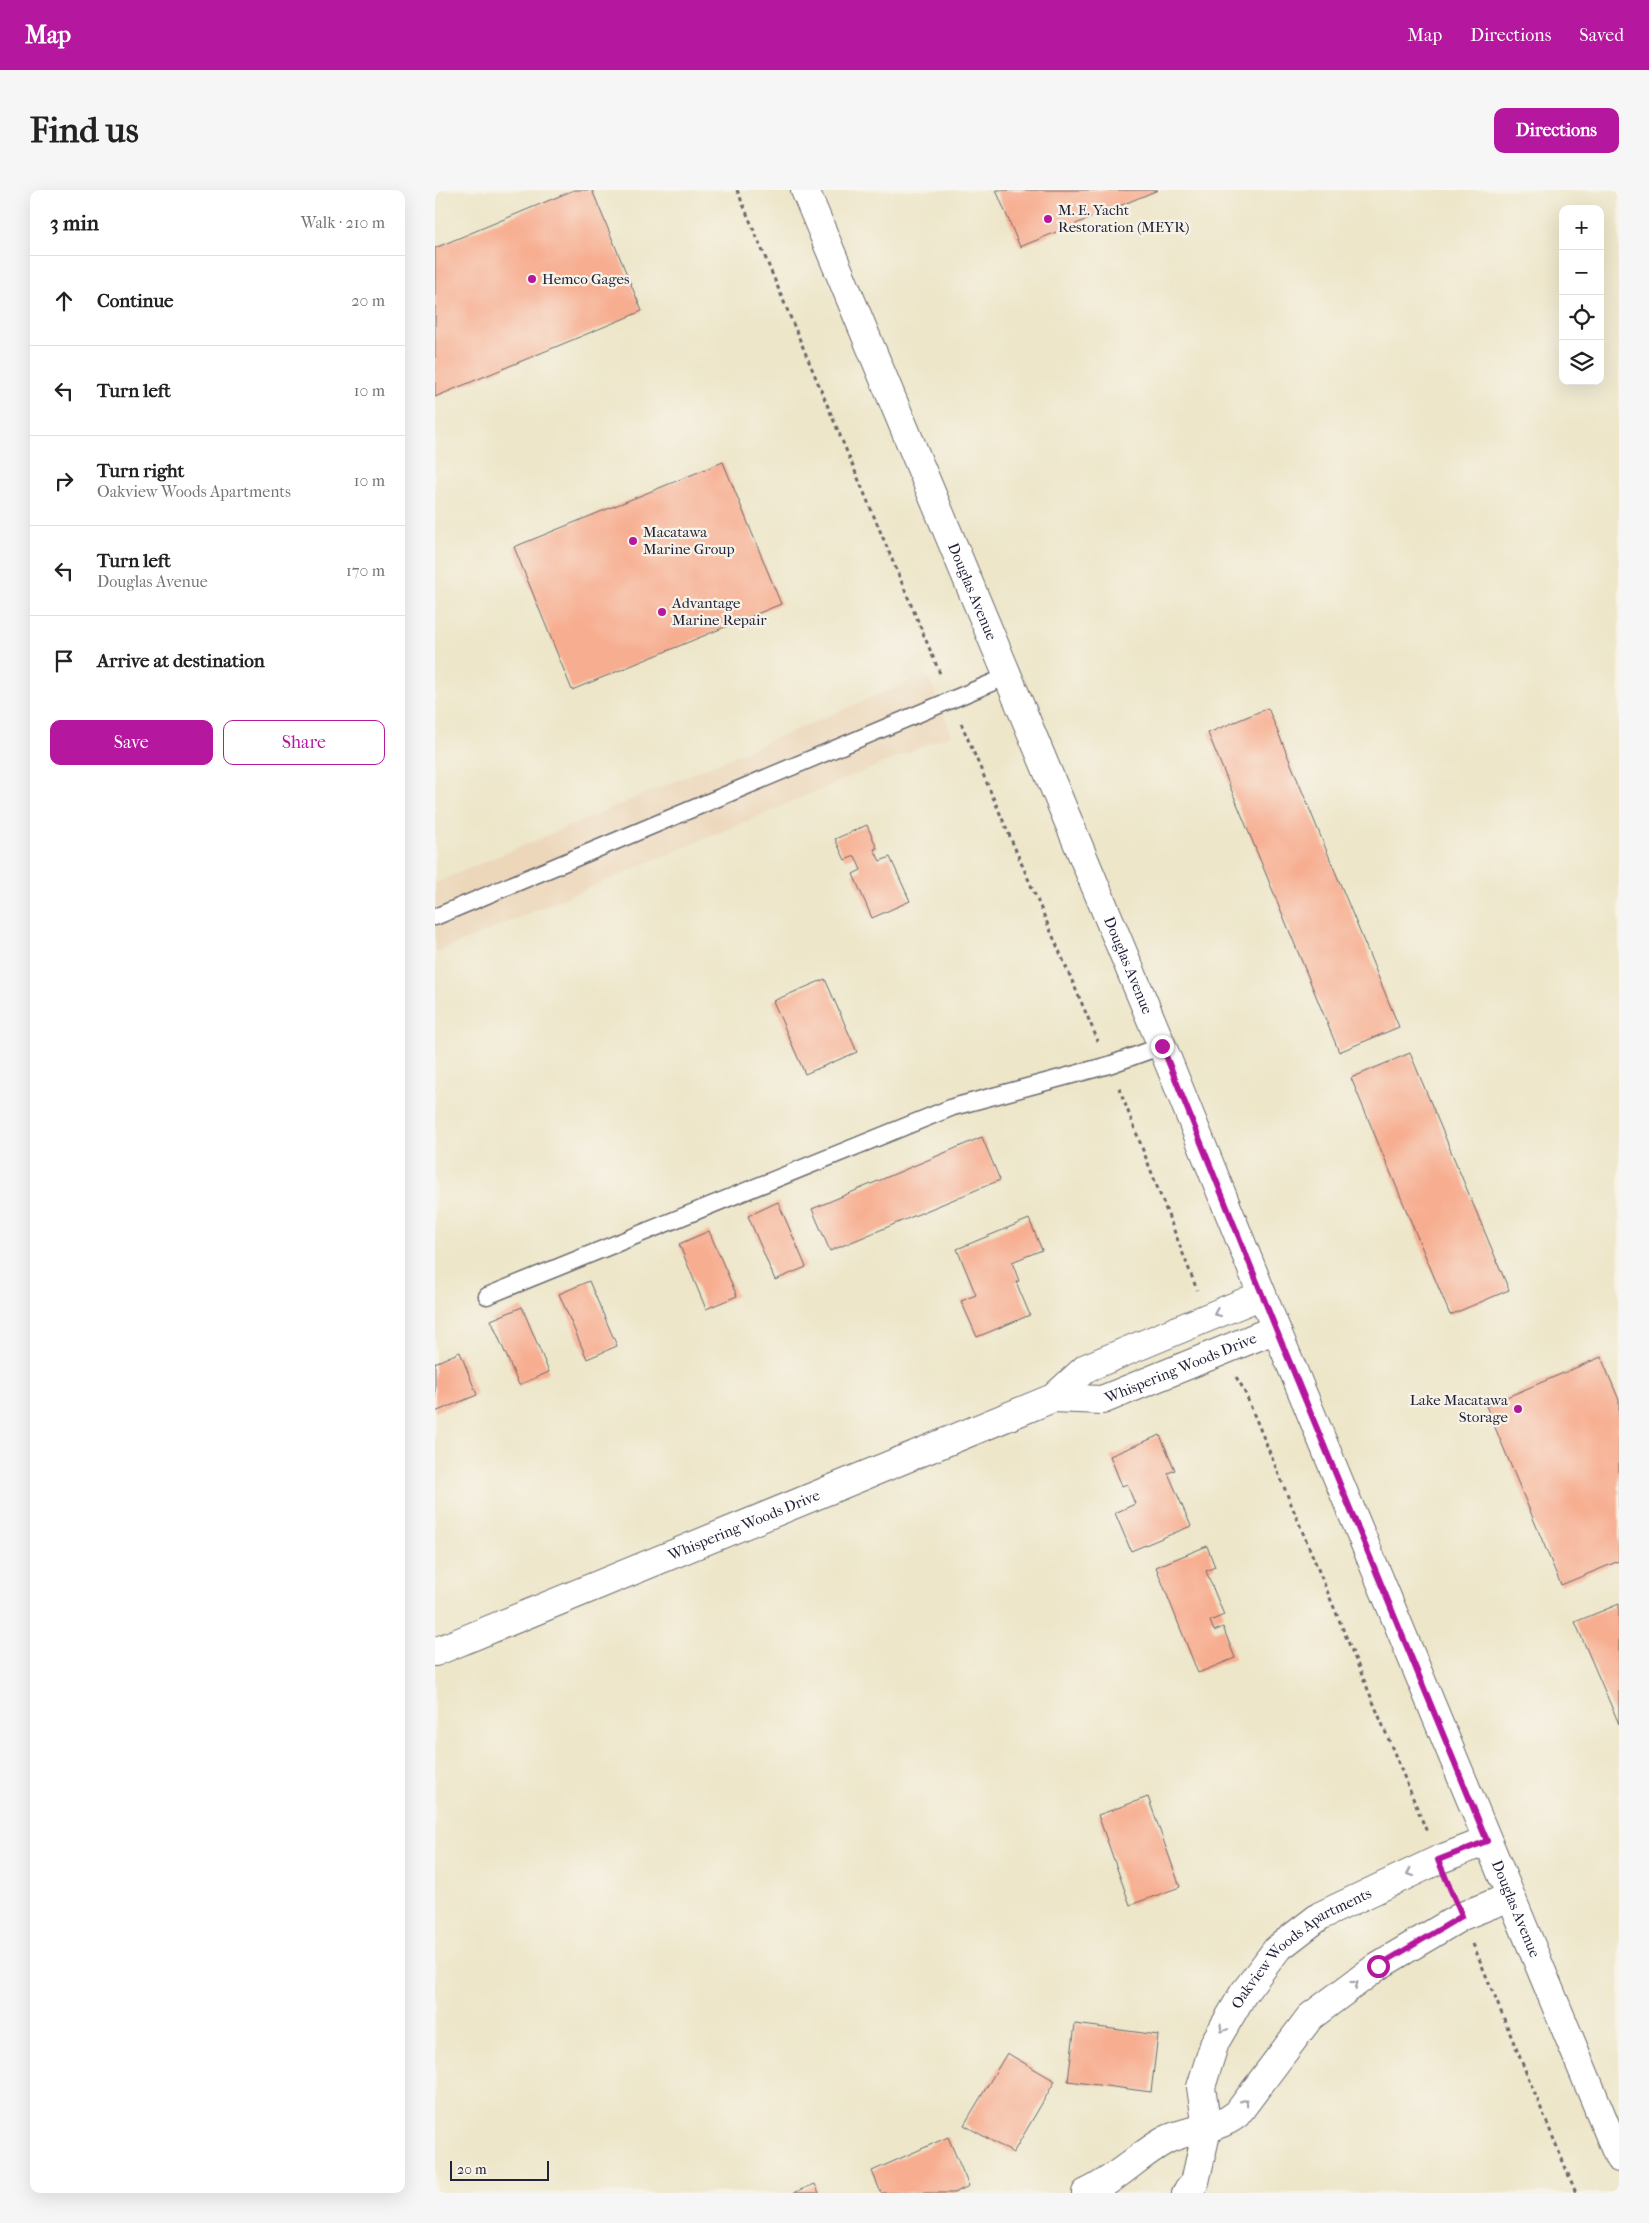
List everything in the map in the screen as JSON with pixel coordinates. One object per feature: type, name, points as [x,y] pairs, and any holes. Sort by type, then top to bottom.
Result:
[{"type":"street","name":"Douglas Avenue","points":[[805,190],[1162,1046],[1262,1295],[1619,2158]]},
{"type":"street","name":"Whispering Woods Drive","points":[[435,1652],[1053,1398],[1086,1368],[1262,1295]]},
{"type":"street","name":"Whispering Woods Drive","points":[[1053,1398],[1102,1400],[1276,1329]]},
{"type":"street","name":"Oakview Woods Apartments","points":[[1186,2193],[1195,2182],[1207,2129],[1201,2086],[1215,2042],[1243,1994],[1277,1949],[1320,1916],[1438,1860],[1487,1841]]},
{"type":"street","points":[[1086,2193],[1120,2173],[1166,2140],[1226,2123],[1237,2114],[1310,2017],[1378,1966],[1462,1916],[1510,1897]]},
{"type":"lane","points":[[435,917],[1008,676]]},
{"type":"lane","points":[[487,1296],[953,1107],[1109,1065],[1162,1046]]},
{"type":"path","points":[[737,190],[951,700],[1132,1118],[1207,1317]]},
{"type":"path","points":[[1221,1352],[1224,1362],[1243,1388],[1438,1860]]},
{"type":"path","points":[[1462,1916],[1576,2193]]},
{"type":"shaded area","points":[[927,674],[952,734],[435,953],[435,883]]},
{"type":"building","name":"Hemco Gages","points":[[574,190],[592,190],[642,311],[435,397],[435,248]]},
{"type":"building","name":"M. E. Yacht Restoration (MEYR)","points":[[996,190],[1158,190],[1020,247]]},
{"type":"building","points":[[723,462],[781,604],[572,690],[514,547]]},
{"type":"building","points":[[1268,708],[1399,1027],[1339,1052],[1208,733]]},
{"type":"building","points":[[867,825],[877,848],[874,849],[880,861],[890,857],[910,901],[872,918],[853,874],[861,870],[855,856],[845,860],[835,839]]},
{"type":"building","points":[[825,979],[857,1052],[805,1074],[773,1001]]},
{"type":"building","points":[[1410,1053],[1509,1290],[1450,1315],[1351,1078]]},
{"type":"building","points":[[982,1137],[1000,1180],[830,1251],[812,1209]]},
{"type":"building","points":[[778,1202],[806,1267],[775,1280],[748,1216]]},
{"type":"building","points":[[1029,1219],[1042,1250],[1012,1262],[1019,1281],[1016,1282],[1030,1315],[977,1337],[961,1301],[976,1295],[957,1249]]},
{"type":"building","points":[[709,1231],[737,1296],[706,1309],[679,1244]]},
{"type":"building","points":[[589,1281],[617,1346],[587,1359],[559,1294]]},
{"type":"building","points":[[522,1307],[549,1372],[519,1385],[491,1320]]},
{"type":"building","points":[[460,1352],[477,1395],[435,1412],[435,1363]]},
{"type":"building","points":[[1601,1357],[1619,1400],[1619,1561],[1561,1585],[1486,1406]]},
{"type":"building","points":[[1160,1435],[1175,1470],[1168,1473],[1191,1526],[1131,1551],[1115,1513],[1135,1504],[1127,1484],[1122,1486],[1110,1456]]},
{"type":"building","points":[[1207,1546],[1215,1567],[1206,1571],[1224,1615],[1210,1621],[1214,1631],[1223,1627],[1235,1658],[1198,1673],[1156,1567]]},
{"type":"building","points":[[1619,1604],[1619,1724],[1575,1622]]},
{"type":"building","points":[[1148,1797],[1180,1887],[1130,1905],[1098,1815]]},
{"type":"building","points":[[1075,2024],[1158,2035],[1151,2092],[1068,2081]]},
{"type":"building","points":[[1007,2053],[1055,2081],[1013,2153],[964,2125]]},
{"type":"building","points":[[948,2137],[969,2186],[954,2193],[881,2193],[872,2171]]},
{"type":"building","points":[[815,2184],[819,2193],[793,2193]]},
{"type":"place","name":"M. E. Yacht Restoration (MEYR)","points":[[1048,219]]},
{"type":"place","name":"Hemco Gages","points":[[532,279]]},
{"type":"place","name":"Macatawa Marine Group","points":[[633,541]]},
{"type":"place","name":"Advantage Marine Repair","points":[[662,612]]},
{"type":"place","name":"Lake Macatawa Storage","points":[[1518,1409]]},
{"type":"route","points":[[1162,1046],[1276,1329],[1487,1841],[1438,1860],[1462,1916],[1378,1966]]}]
